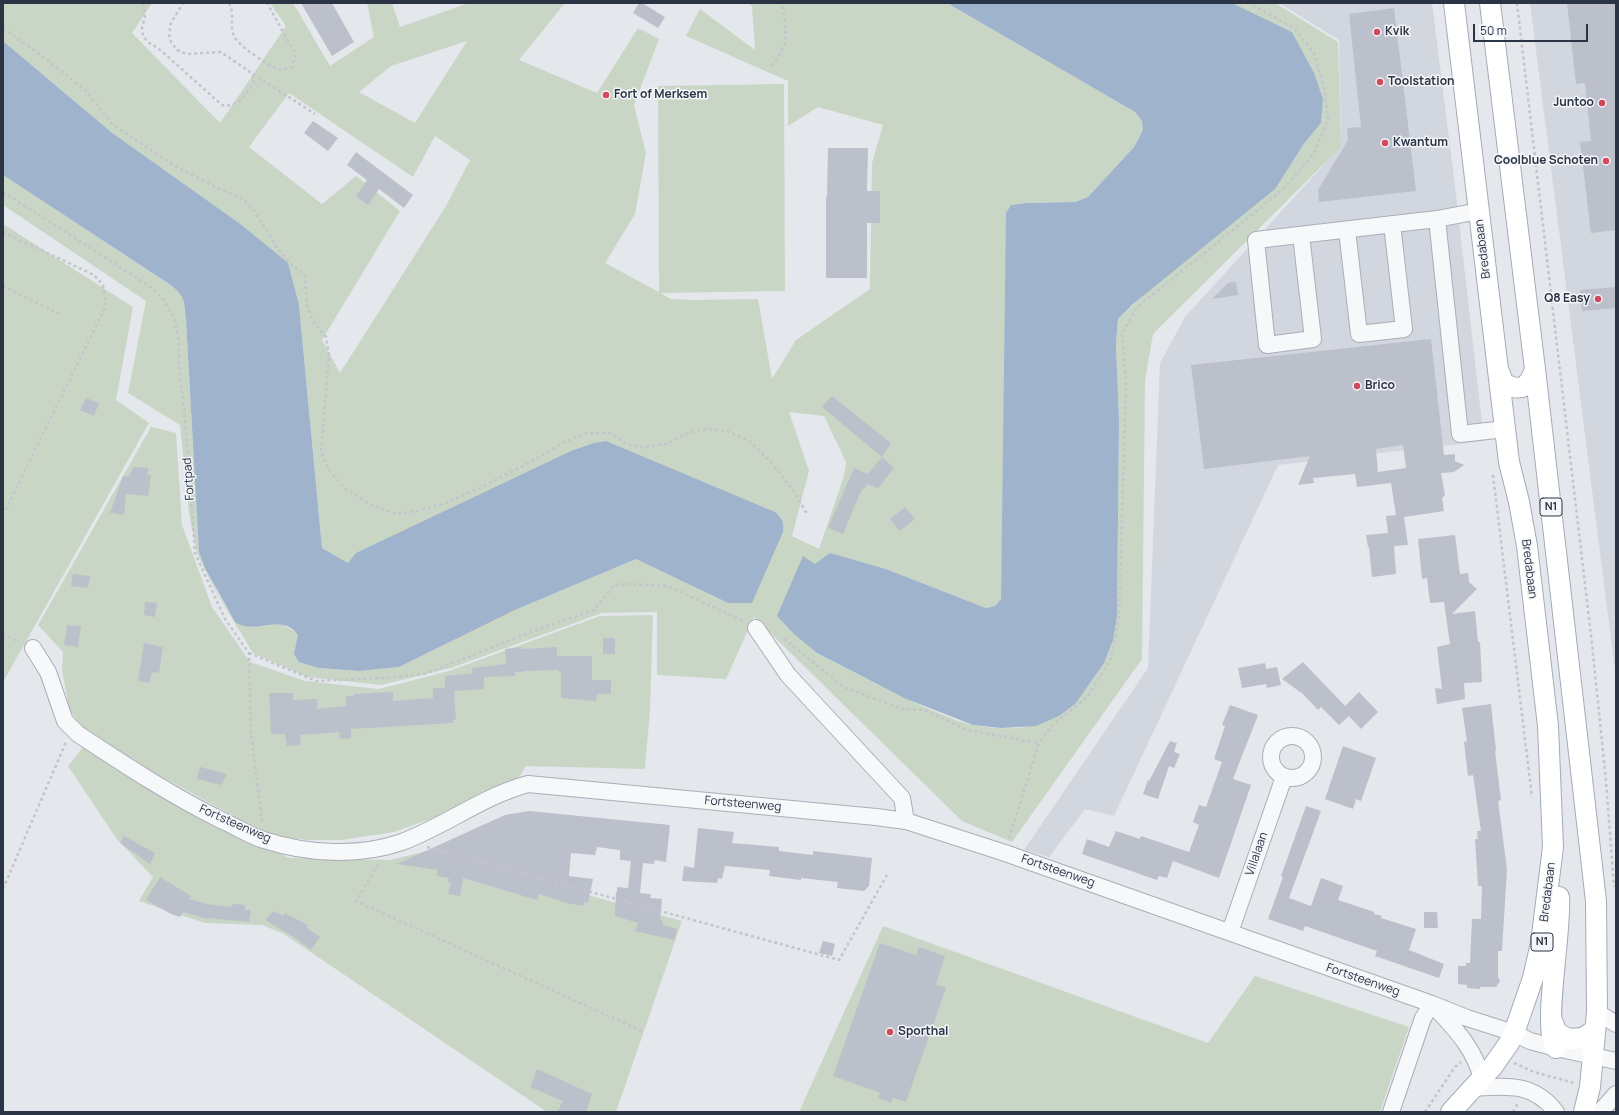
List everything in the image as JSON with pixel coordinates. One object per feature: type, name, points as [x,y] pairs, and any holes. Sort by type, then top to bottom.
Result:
[{"type":"main road","name":"Bredabaan","points":[[1452,1112],[1501,1056],[1514,1033],[1529,991],[1542,943],[1553,847],[1548,726],[1527,546],[1519,502],[1509,462],[1454,3]]},
{"type":"main road","name":"N1","points":[[1490,3],[1535,369],[1596,901],[1596,1021],[1590,1087],[1584,1112]]},
{"type":"main road","points":[[1497,367],[1504,384],[1518,388],[1526,386],[1532,379],[1535,369]]},
{"type":"main road","points":[[1553,847],[1559,900],[1558,938],[1550,1018],[1553,1044],[1556,1048]]},
{"type":"main road","points":[[1550,1018],[1557,1032],[1569,1039],[1583,1038],[1596,1021]]},
{"type":"street","points":[[1301,235],[1313,339],[1266,345],[1256,240],[1437,219],[1479,211]]},
{"type":"street","points":[[1437,219],[1460,434],[1505,429]]},
{"type":"street","points":[[1347,230],[1359,334],[1397,330],[1404,329],[1392,224]]},
{"type":"street","points":[[756,628],[788,675],[902,798],[906,821]]},
{"type":"street","name":"Fortsteenweg","points":[[33,648],[48,672],[65,721],[78,734],[175,796],[214,817],[264,840],[292,847],[330,852],[356,851],[388,846],[408,839],[512,788],[528,784],[906,821],[1005,853],[1230,932],[1432,1004],[1467,1018],[1514,1033],[1530,1041],[1616,1061]]},
{"type":"street","name":"Villalaan","points":[[1230,932],[1284,777]]},
{"type":"street","points":[[1391,1112],[1423,1018],[1432,1004],[1461,1037],[1473,1054],[1477,1084],[1527,1089],[1544,1100],[1556,1112]]},
{"type":"street","points":[[1596,1021],[1616,1024]]},
{"type":"street","points":[[1600,1112],[1616,1094]]},
{"type":"path","points":[[142,3],[145,17],[142,27],[143,36],[149,43],[158,48],[222,105],[228,106],[235,104],[244,96],[254,82],[253,74]]},
{"type":"path","points":[[183,3],[174,16],[169,34],[171,42],[177,50],[186,54],[221,52],[315,114]]},
{"type":"path","points":[[229,3],[233,13],[232,33],[236,41],[266,65],[279,70],[292,67],[296,55],[267,3]]},
{"type":"path","points":[[772,66],[786,42],[785,17],[783,5],[781,3]]},
{"type":"path","points":[[1005,853],[1039,743],[1054,724],[1087,697],[1111,659],[1119,617],[1126,383],[1122,334],[1137,307],[1285,188],[1314,153],[1328,120],[1324,88],[1314,53],[1295,29],[1250,3]]},
{"type":"path","points":[[1517,3],[1592,644],[1606,781],[1614,893]]},
{"type":"path","points":[[3,28],[42,56],[86,91],[113,125],[175,166],[217,188],[244,199],[255,212],[277,248],[293,266],[305,276],[307,306],[314,323],[326,337],[328,355],[321,452],[330,472],[347,490],[371,505],[396,514],[417,511],[445,503],[480,488],[540,457],[564,442],[587,433],[612,434],[625,444],[642,448],[666,444],[688,434],[708,429],[727,431],[751,442],[775,467],[794,491],[807,514]]},
{"type":"path","name":"Fortpad","points":[[3,192],[148,285],[164,300],[174,318],[179,343],[179,367],[184,408],[195,553],[225,619],[249,653]]},
{"type":"path","points":[[3,232],[94,275],[103,285],[106,306],[3,515]]},
{"type":"path","points":[[3,286],[60,314]]},
{"type":"path","points":[[1492,469],[1532,802]]},
{"type":"path","points":[[264,840],[250,734],[249,653],[316,681],[384,678],[424,674],[539,629],[594,610],[614,585],[628,584],[668,586],[756,628]]},
{"type":"path","points":[[778,634],[844,687],[902,709],[925,710],[967,730],[1039,743]]},
{"type":"path","points":[[3,889],[66,741],[78,734]]},
{"type":"path","points":[[408,839],[429,848],[839,960],[887,874]]},
{"type":"path","points":[[388,846],[356,901],[644,1032]]},
{"type":"path","points":[[1501,1056],[1534,1072],[1590,1087]]},
{"type":"path","points":[[1425,1112],[1455,1067],[1464,1059]]},
{"type":"shaded area","points":[[1279,3],[1432,3],[1455,186],[1484,441],[1278,465],[1114,816],[1085,809],[1049,857],[1024,850],[1148,668],[1160,363],[1185,317],[1341,146],[1339,40]]},
{"type":"shaded area","points":[[1530,3],[1616,3],[1616,678]]},
{"type":"green space","points":[[3,3],[152,3],[132,33],[220,123],[286,26],[270,3],[293,3],[330,66],[374,37],[367,3],[392,3],[400,27],[469,3],[565,3],[519,60],[597,93],[638,28],[659,39],[634,105],[646,153],[635,214],[605,263],[659,292],[658,86],[784,84],[785,291],[660,293],[671,299],[758,299],[772,379],[796,340],[870,289],[872,163],[883,125],[818,107],[788,126],[788,81],[686,36],[700,9],[755,50],[752,6],[748,3],[947,3],[1135,112],[1142,121],[1143,130],[1134,147],[1088,197],[1075,202],[1026,203],[1011,205],[1001,599],[995,606],[986,608],[886,569],[843,557],[815,564],[803,557],[817,653],[888,690],[931,710],[963,723],[990,727],[1006,728],[1036,725],[1050,720],[1062,713],[1074,703],[1085,690],[1110,647],[1117,616],[1119,421],[1116,345],[1118,319],[1303,145],[1321,123],[1292,32],[1232,3],[1275,3],[1338,42],[1341,147],[1153,334],[1145,380],[1142,659],[1012,842],[962,821],[754,617],[726,679],[657,675],[657,612],[602,613],[451,668],[381,685],[307,677],[253,653],[216,592],[197,553],[189,513],[180,425],[128,393],[146,301],[3,205],[3,175],[179,291],[183,299],[186,320],[199,552],[217,592],[235,622],[249,627],[281,624],[296,632],[319,668],[359,671],[399,667],[515,610],[636,559],[728,603],[783,532],[348,563],[322,548],[299,305],[239,223],[111,132],[3,41]],"holes":[[[467,41],[415,123],[359,92],[391,66]],[[289,93],[413,177],[435,136],[470,160],[446,206],[340,373],[322,340],[400,211],[356,176],[322,204],[249,147]],[[789,412],[824,416],[846,462],[844,476],[819,549],[792,536],[809,471]]]},
{"type":"green space","points":[[3,224],[133,307],[116,400],[149,423],[3,682]]},
{"type":"green space","points":[[151,427],[176,433],[182,525],[212,607],[250,662],[305,681],[379,689],[449,671],[600,616],[653,615],[650,710],[645,769],[526,766],[516,781],[444,814],[394,832],[341,840],[307,840],[268,835],[86,735],[69,708],[62,670],[63,652],[38,625]]},
{"type":"green space","points":[[84,746],[183,805],[289,858],[390,860],[427,851],[682,921],[616,1112],[547,1112],[284,934],[262,925],[205,923],[139,901],[153,877],[116,838],[68,766]]},
{"type":"green space","points":[[883,926],[1208,1043],[1255,976],[1409,1027],[1380,1112],[799,1112]]},
{"type":"water","points":[[947,3],[1232,3],[1292,32],[1314,73],[1323,99],[1321,123],[1303,145],[1275,189],[1133,304],[1118,319],[1116,345],[1119,421],[1117,616],[1113,640],[1104,663],[1076,703],[1059,716],[1036,726],[1001,728],[973,725],[904,698],[817,653],[794,634],[777,616],[803,556],[815,564],[830,553],[886,569],[986,608],[995,606],[1001,599],[1006,213],[1011,205],[1026,203],[1075,202],[1088,197],[1134,147],[1143,130],[1142,121],[1135,112]]},
{"type":"water","points":[[3,41],[111,132],[239,223],[288,263],[299,305],[322,548],[348,563],[356,553],[571,451],[594,443],[606,441],[775,512],[779,516],[783,523],[783,532],[752,603],[728,603],[636,559],[515,610],[399,667],[359,671],[319,668],[299,662],[294,654],[298,635],[292,628],[276,624],[251,627],[243,626],[235,622],[205,568],[199,552],[186,320],[183,299],[181,295],[169,284],[3,175]]},
{"type":"building","points":[[301,3],[332,3],[354,42],[332,56]]},
{"type":"building","points":[[639,3],[642,3],[665,17],[658,28],[633,13]]},
{"type":"building","points":[[1567,3],[1616,3],[1616,230],[1591,233],[1580,142],[1591,141],[1585,83],[1576,84]]},
{"type":"building","points":[[1394,8],[1416,191],[1319,202],[1318,190],[1348,140],[1347,128],[1361,127],[1349,14]]},
{"type":"building","points":[[313,121],[338,138],[328,151],[304,133]]},
{"type":"building","points":[[828,148],[868,148],[867,191],[880,191],[880,223],[867,223],[867,278],[826,278],[826,197]]},
{"type":"building","points":[[356,152],[413,195],[404,208],[379,189],[368,205],[356,196],[367,180],[347,165]]},
{"type":"building","points":[[1236,282],[1238,295],[1212,299],[1228,283]]},
{"type":"building","name":"Q8 Easy","points":[[1616,287],[1616,308],[1582,311],[1580,290]]},
{"type":"building","points":[[1431,339],[1444,455],[1455,454],[1455,461],[1464,465],[1454,472],[1441,473],[1445,495],[1442,498],[1444,511],[1404,517],[1408,545],[1394,546],[1396,574],[1372,577],[1369,547],[1366,535],[1388,533],[1386,516],[1396,515],[1391,483],[1357,487],[1355,474],[1313,478],[1314,483],[1298,485],[1310,456],[1204,469],[1191,365]],"holes":[[[1403,445],[1406,468],[1378,472],[1376,449]]]},
{"type":"building","points":[[832,396],[891,443],[882,457],[822,407]]},
{"type":"building","points":[[86,398],[99,403],[94,416],[80,410]]},
{"type":"building","points":[[882,457],[894,468],[878,488],[867,484],[865,489],[862,489],[843,534],[828,528],[854,468],[868,474]]},
{"type":"building","points":[[134,467],[149,468],[147,474],[151,475],[148,496],[126,494],[124,515],[110,513],[123,476],[128,477]]},
{"type":"building","points":[[905,507],[915,519],[900,531],[890,519]]},
{"type":"building","points":[[1455,535],[1460,574],[1468,573],[1469,582],[1477,589],[1452,614],[1475,611],[1478,642],[1480,642],[1482,682],[1464,683],[1465,699],[1437,704],[1435,688],[1442,689],[1437,647],[1450,644],[1444,602],[1430,603],[1427,578],[1422,579],[1418,539]]},
{"type":"building","points":[[73,574],[90,576],[88,588],[71,586]]},
{"type":"building","points":[[145,602],[157,603],[155,617],[144,615]]},
{"type":"building","points":[[67,625],[81,626],[78,647],[64,645]]},
{"type":"building","points":[[603,638],[615,638],[615,654],[603,654]]},
{"type":"building","points":[[144,643],[163,647],[159,673],[152,672],[150,683],[138,681]]},
{"type":"building","points":[[522,647],[522,649],[557,647],[557,656],[592,656],[592,680],[611,680],[611,694],[597,694],[596,701],[561,698],[561,672],[559,672],[559,670],[523,671],[515,672],[515,676],[484,677],[484,689],[454,691],[456,720],[453,720],[453,723],[351,729],[351,738],[340,739],[339,732],[300,735],[301,745],[287,746],[285,734],[271,734],[269,693],[293,693],[293,700],[317,699],[317,709],[346,706],[346,696],[354,696],[354,694],[393,692],[393,701],[433,698],[433,688],[445,688],[445,676],[473,673],[472,668],[506,664],[505,649]]},
{"type":"building","points":[[1303,662],[1345,706],[1359,692],[1378,712],[1361,729],[1349,716],[1339,725],[1321,707],[1318,710],[1303,694],[1282,679]]},
{"type":"building","points":[[1265,663],[1266,669],[1277,667],[1281,685],[1267,688],[1266,684],[1242,688],[1238,668]]},
{"type":"building","points":[[1491,704],[1501,800],[1498,801],[1507,869],[1502,951],[1498,951],[1498,977],[1500,981],[1496,987],[1480,987],[1480,989],[1467,988],[1467,985],[1458,984],[1458,966],[1466,966],[1466,963],[1470,963],[1472,919],[1481,919],[1482,886],[1478,886],[1475,839],[1478,839],[1477,831],[1481,831],[1473,775],[1468,776],[1464,742],[1467,741],[1462,708]]},
{"type":"building","points":[[1230,705],[1258,715],[1233,779],[1251,785],[1219,878],[1173,861],[1167,878],[1159,876],[1157,880],[1082,854],[1087,839],[1109,847],[1116,831],[1140,839],[1141,836],[1189,852],[1199,825],[1193,822],[1199,805],[1206,807],[1222,762],[1214,759],[1225,726],[1222,725]]},
{"type":"building","points":[[1170,741],[1177,743],[1174,752],[1180,754],[1174,768],[1169,766],[1158,799],[1143,794],[1148,780],[1149,781]]},
{"type":"building","points":[[1343,746],[1376,758],[1361,801],[1356,799],[1353,809],[1325,799]]},
{"type":"building","points":[[200,767],[227,774],[221,785],[197,779]]},
{"type":"building","points":[[1306,806],[1321,811],[1289,898],[1311,906],[1321,878],[1343,886],[1338,900],[1374,912],[1374,914],[1382,916],[1381,918],[1416,929],[1409,950],[1444,964],[1439,978],[1375,956],[1377,951],[1305,926],[1303,931],[1268,919],[1283,877],[1281,876]]},
{"type":"building","points":[[529,811],[670,825],[666,862],[655,860],[654,864],[643,863],[640,893],[651,894],[650,898],[662,899],[660,920],[663,921],[662,925],[677,929],[674,940],[635,931],[638,923],[615,916],[617,887],[628,888],[631,861],[620,860],[620,850],[597,847],[595,855],[571,853],[569,876],[593,879],[588,903],[584,902],[583,906],[561,902],[539,894],[537,900],[463,878],[460,896],[448,894],[451,882],[448,882],[449,878],[437,876],[438,870],[397,864],[505,815]]},
{"type":"building","points":[[698,828],[734,832],[732,843],[779,847],[779,851],[813,855],[813,851],[872,858],[869,886],[864,891],[837,888],[838,882],[801,878],[801,880],[769,876],[770,870],[725,866],[722,879],[718,878],[717,883],[682,881],[684,866],[694,868]]},
{"type":"building","points":[[124,836],[155,853],[150,864],[120,843]]},
{"type":"building","points":[[160,877],[191,896],[189,899],[207,904],[232,907],[232,904],[245,905],[245,910],[251,910],[249,922],[207,919],[183,912],[180,917],[171,914],[146,900]]},
{"type":"building","points":[[273,911],[284,916],[285,913],[308,925],[306,927],[320,937],[311,950],[297,939],[265,920]]},
{"type":"building","points":[[1424,912],[1437,912],[1438,928],[1424,928]]},
{"type":"building","points":[[823,941],[835,944],[832,956],[819,953]]},
{"type":"building","name":"Sporthal","points":[[880,943],[916,955],[919,947],[945,956],[936,984],[946,988],[906,1102],[893,1098],[891,1103],[878,1098],[880,1093],[833,1076]]},
{"type":"building","points":[[537,1069],[592,1094],[586,1112],[557,1112],[563,1101],[530,1087]]},
{"type":"place","name":"Kvik","points":[[1377,32]]},
{"type":"place","name":"Toolstation","points":[[1380,82]]},
{"type":"place","name":"Fort of Merksem","points":[[606,95]]},
{"type":"place","name":"Juntoo","points":[[1602,103]]},
{"type":"place","name":"Kwantum","points":[[1385,143]]},
{"type":"place","name":"Coolblue Schoten","points":[[1606,161]]},
{"type":"place","name":"Q8 Easy","points":[[1598,299]]},
{"type":"place","name":"Brico","points":[[1357,386]]},
{"type":"place","name":"Sporthal","points":[[890,1032]]}]
